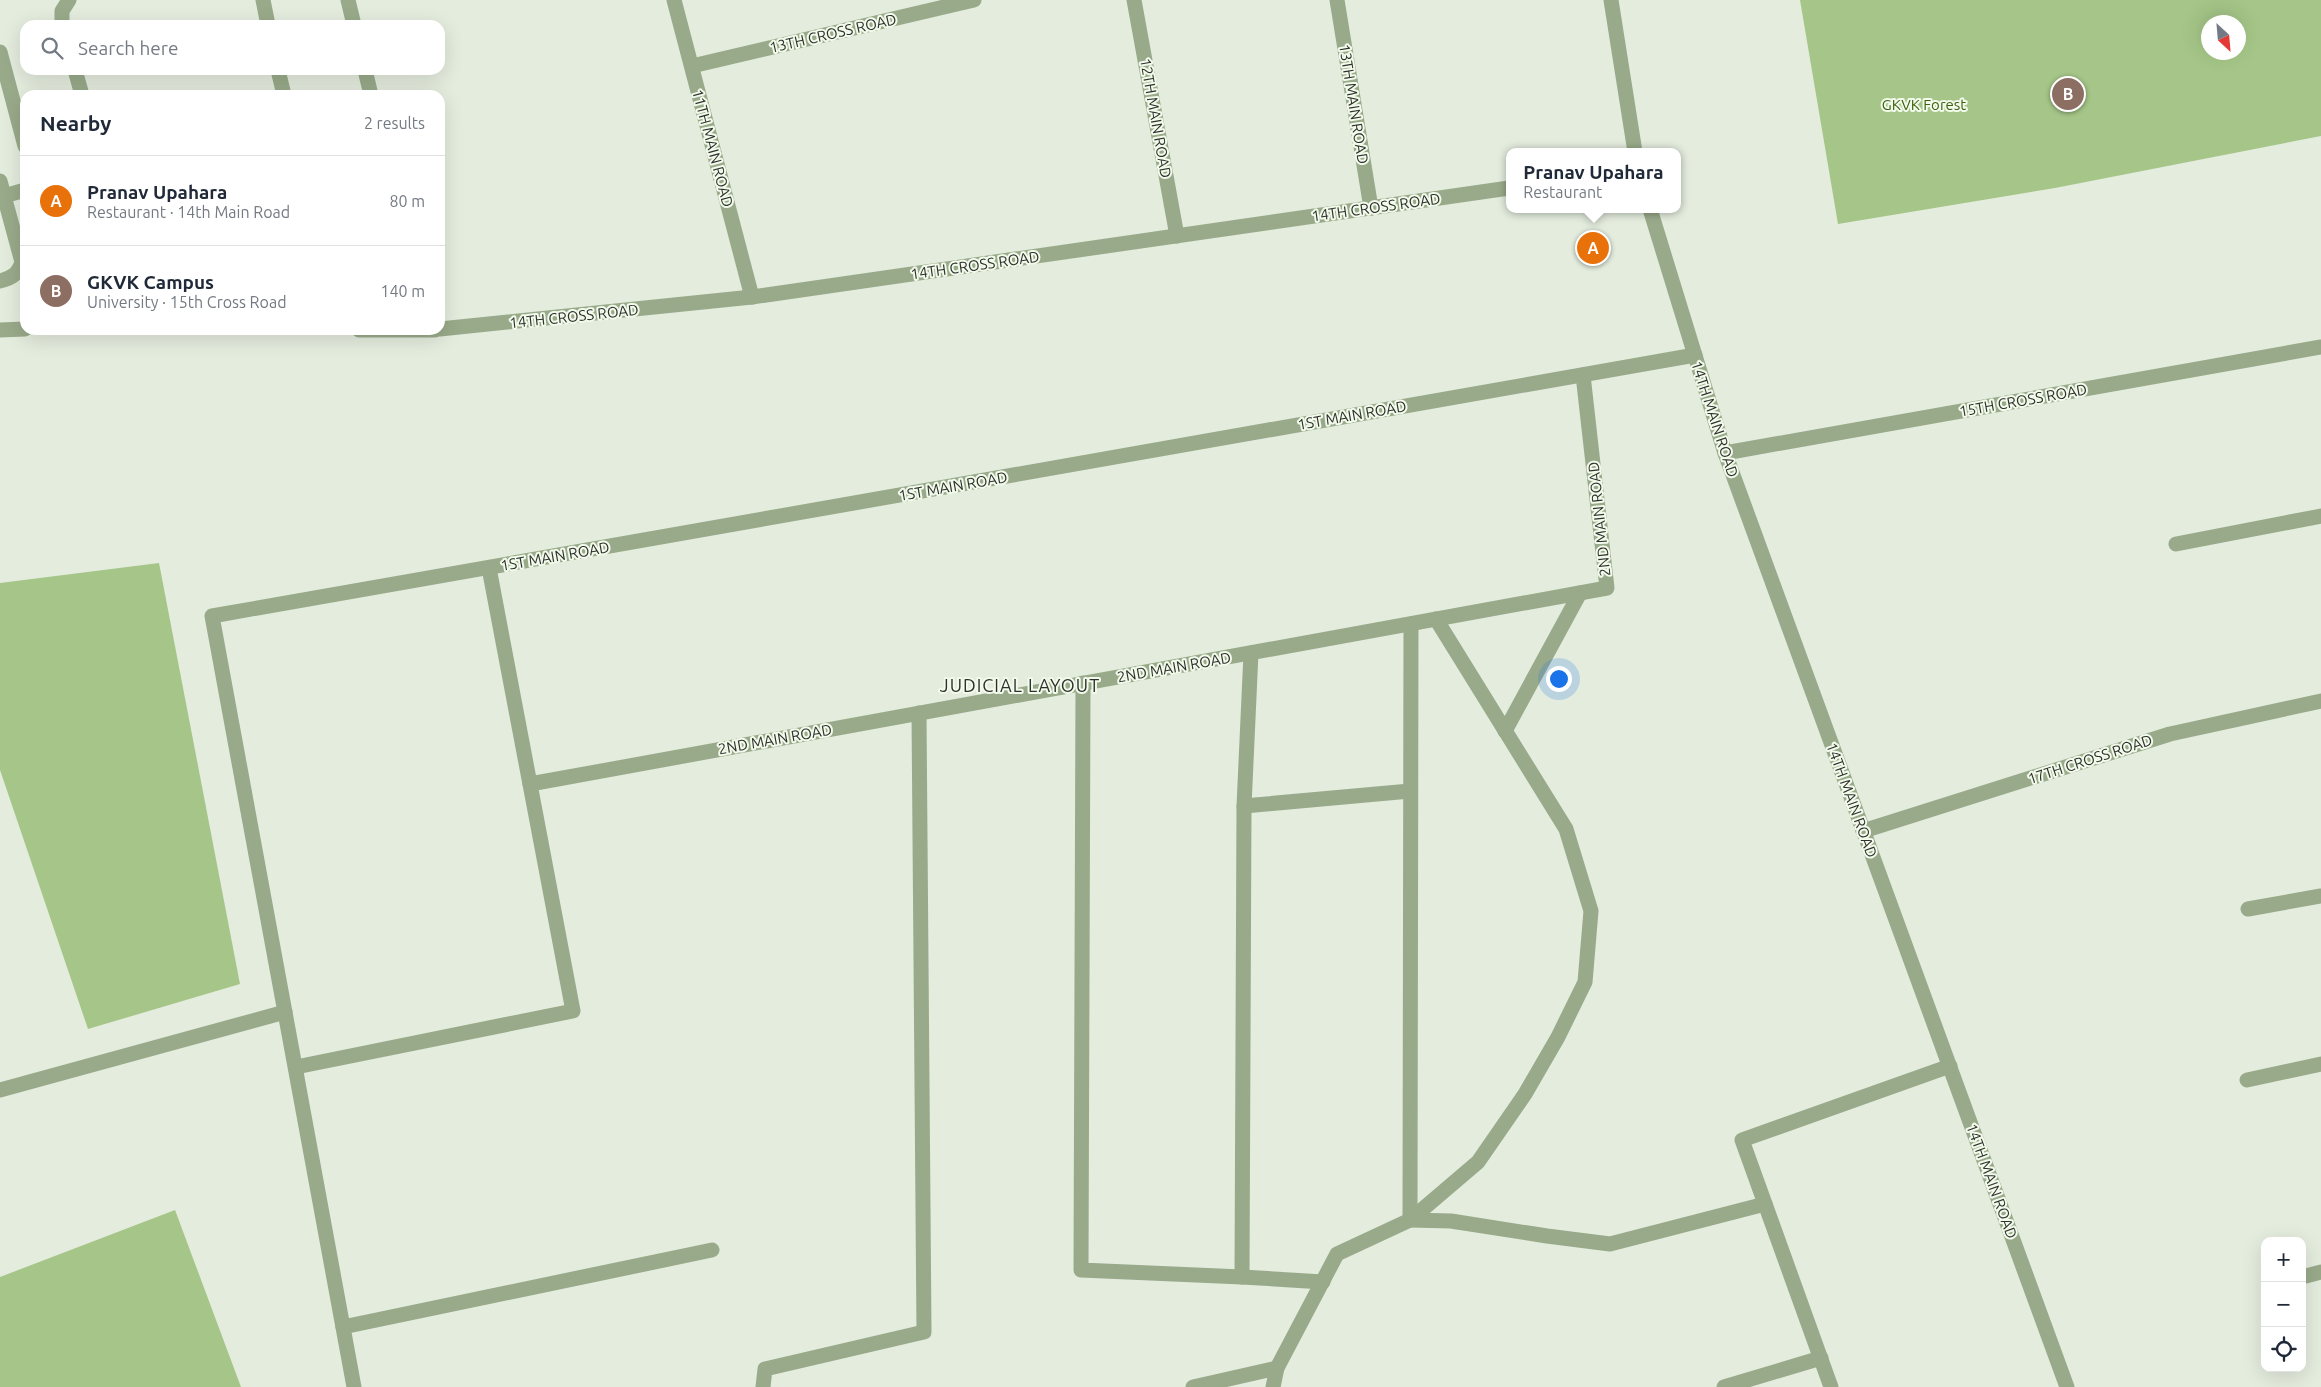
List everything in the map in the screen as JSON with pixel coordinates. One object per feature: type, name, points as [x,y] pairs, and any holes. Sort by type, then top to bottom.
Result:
[{"type":"street","points":[[62,20],[62,10],[69,0]]},
{"type":"street","points":[[263,0],[267,20]]},
{"type":"street","points":[[348,0],[353,20]]},
{"type":"street","name":"11TH MAIN ROAD","points":[[674,0],[752,297]]},
{"type":"street","name":"13TH CROSS ROAD","points":[[692,66],[974,0]]},
{"type":"street","name":"12TH MAIN ROAD","points":[[1134,0],[1177,236]]},
{"type":"street","name":"13TH MAIN ROAD","points":[[1337,0],[1371,208]]},
{"type":"street","points":[[1611,0],[1634,148]]},
{"type":"street","points":[[0,52],[20,126]]},
{"type":"street","points":[[76,75],[81,90]]},
{"type":"street","points":[[279,75],[283,90]]},
{"type":"street","points":[[366,75],[370,90]]},
{"type":"street","points":[[0,181],[20,255]]},
{"type":"street","name":"14TH CROSS ROAD","points":[[445,329],[752,297],[1506,188]]},
{"type":"street","points":[[4,196],[20,191]]},
{"type":"street","name":"14TH MAIN ROAD","points":[[1651,213],[1725,453],[2067,1387]]},
{"type":"street","points":[[0,281],[11,279],[20,268]]},
{"type":"street","points":[[0,330],[20,329]]},
{"type":"street","name":"15TH CROSS ROAD","points":[[1725,453],[2321,347]]},
{"type":"street","name":"1ST MAIN ROAD","points":[[285,1012],[212,616],[1695,355]]},
{"type":"street","name":"2ND MAIN ROAD","points":[[530,784],[1607,588],[1583,375]]},
{"type":"street","points":[[2176,544],[2321,516]]},
{"type":"street","points":[[296,1067],[573,1011],[489,568]]},
{"type":"street","points":[[1504,731],[1580,593]]},
{"type":"street","points":[[1273,1387],[1277,1368],[1337,1254],[1410,1220],[1478,1162],[1525,1094],[1558,1037],[1585,982],[1591,911],[1566,829],[1436,619]]},
{"type":"street","points":[[1410,1220],[1411,624]]},
{"type":"street","points":[[1242,1277],[1244,806],[1251,653]]},
{"type":"street","points":[[1083,683],[1081,1270],[1323,1282]]},
{"type":"street","name":"17TH CROSS ROAD","points":[[1863,831],[2170,734],[2321,701]]},
{"type":"street","points":[[763,1387],[764,1369],[924,1332],[919,713]]},
{"type":"street","points":[[1244,806],[1410,791]]},
{"type":"street","points":[[2248,909],[2321,896]]},
{"type":"street","points":[[0,1090],[285,1012],[354,1387]]},
{"type":"street","points":[[2247,1080],[2321,1064]]},
{"type":"street","points":[[1831,1387],[1742,1140],[1950,1066]]},
{"type":"street","points":[[1410,1220],[1451,1221],[1610,1244],[1765,1204]]},
{"type":"street","points":[[343,1327],[712,1250]]},
{"type":"street","points":[[2306,1276],[2321,1272]]},
{"type":"street","points":[[1724,1387],[1821,1358]]},
{"type":"street","points":[[1193,1387],[1277,1368]]},
{"type":"green space","name":"GKVK Forest","points":[[1800,0],[2321,0],[2321,136],[2055,188],[1838,224]]},
{"type":"green space","points":[[159,563],[240,984],[88,1029],[0,770],[0,583]]},
{"type":"green space","points":[[175,1210],[241,1387],[0,1387],[0,1277]]},
{"type":"place","name":"GKVK Campus","points":[[2068,94]]},
{"type":"place","name":"Pranav Upahara","points":[[1593,248]]},
{"type":"district","name":"JUDICIAL LAYOUT","points":[[1020,685]]}]
